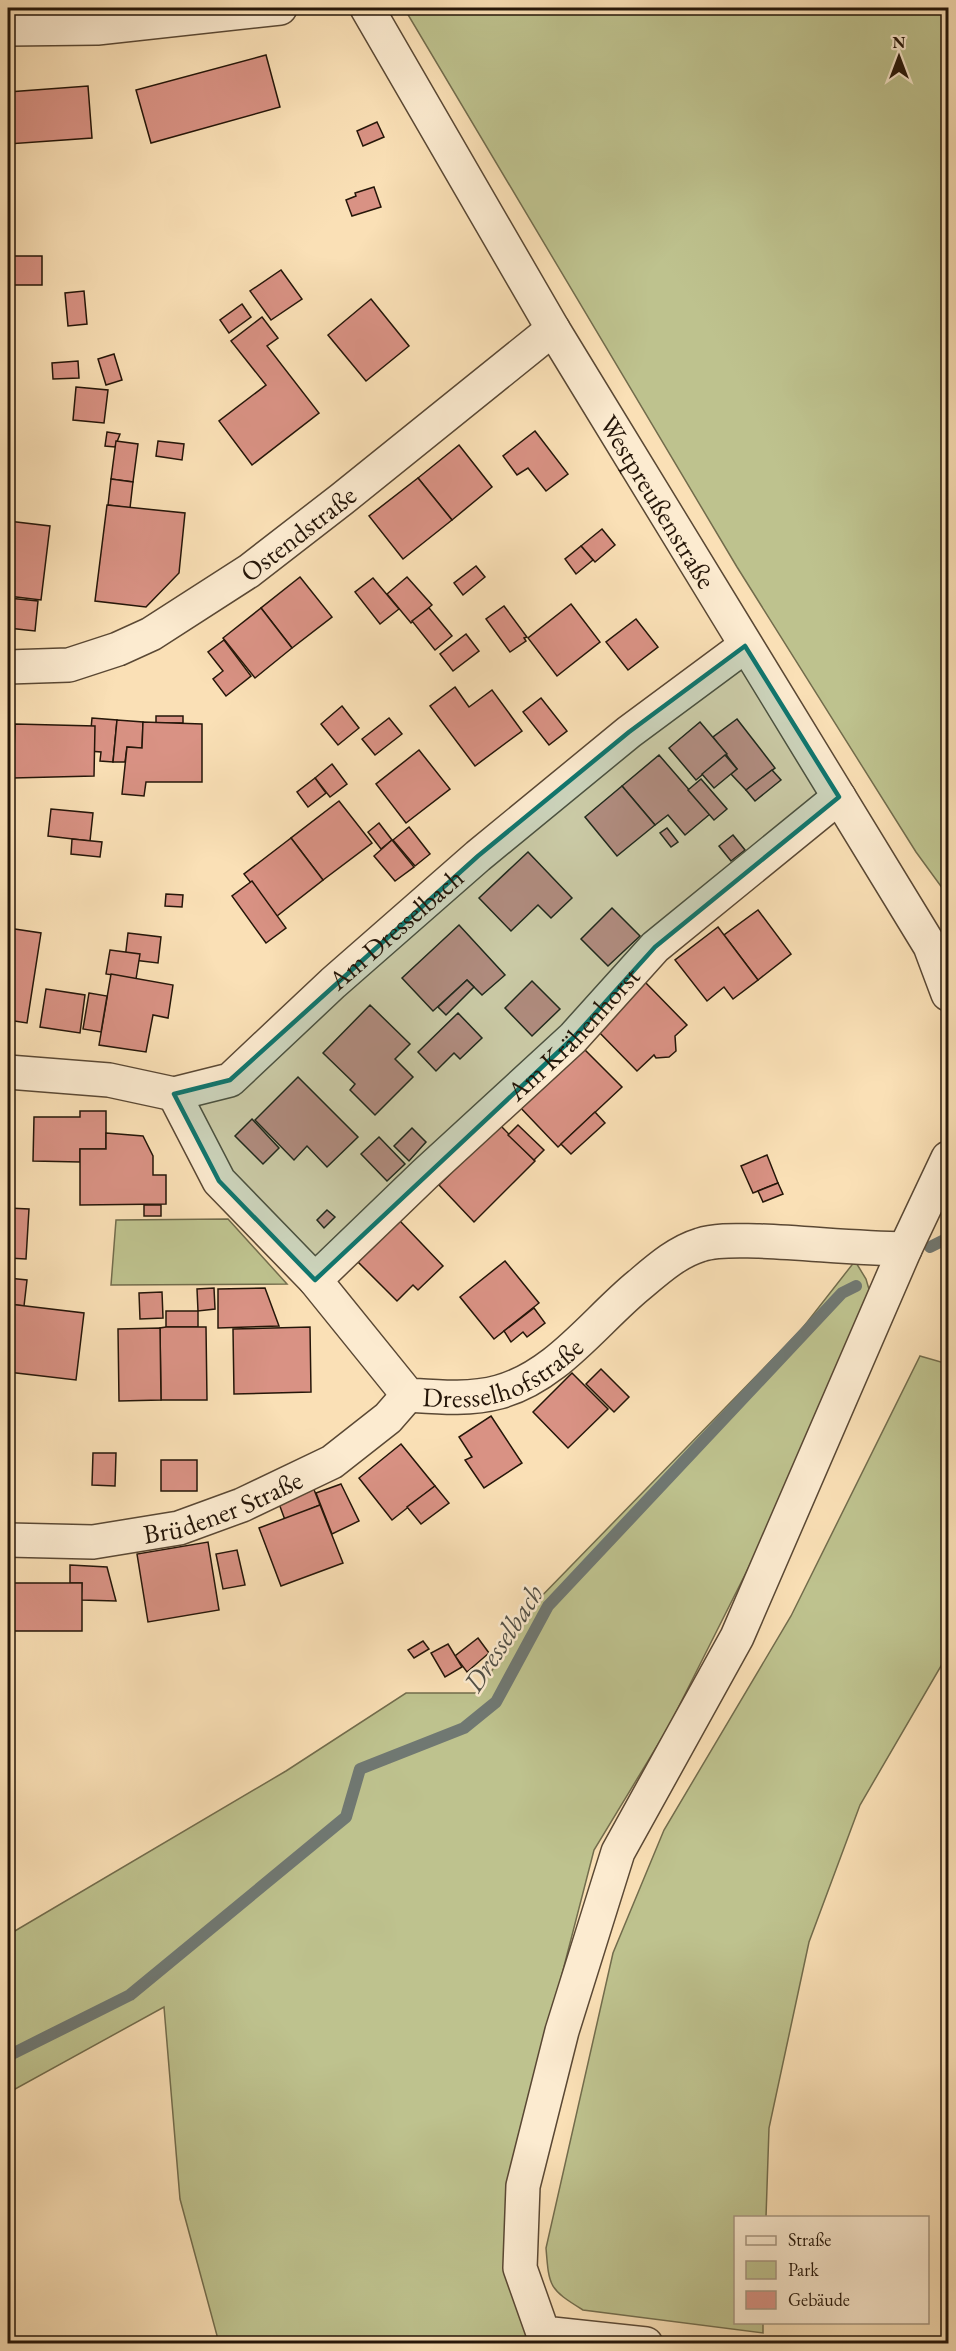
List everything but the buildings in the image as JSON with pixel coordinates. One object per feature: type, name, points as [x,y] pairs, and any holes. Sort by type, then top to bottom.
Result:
[{"type":"street","points":[[8,29],[97,28],[280,8]]},
{"type":"street","name":"Westpreußenstraße","points":[[367,8],[553,329],[930,946],[948,994]]},
{"type":"street","name":"Ostendstraße","points":[[8,667],[69,665],[118,649],[151,634],[249,571],[553,329]]},
{"type":"street","name":"Am Dresselbach","points":[[8,1072],[109,1080],[174,1094],[230,1080],[333,983],[478,855],[629,732],[745,646]]},
{"type":"street","name":"Am Krähenhorst","points":[[315,1280],[425,1173],[573,1038],[654,946],[839,797]]},
{"type":"street","name":"Dresselhofstraße","points":[[174,1094],[219,1181],[315,1280],[408,1395],[472,1396],[499,1392],[529,1379],[561,1357],[623,1298],[671,1259],[701,1244],[758,1241],[905,1249]]},
{"type":"street","points":[[646,2343],[543,2333],[520,2268],[523,2186],[562,2031],[618,1852],[737,1637],[905,1249],[948,1158]]},
{"type":"street","name":"Brüdener Straße","points":[[8,1540],[93,1542],[179,1528],[242,1505],[332,1462],[388,1418],[408,1395]]},
{"type":"highlighted area","points":[[745,646],[839,797],[655,947],[573,1038],[315,1280],[219,1181],[174,1094],[230,1080],[478,856],[629,732]]},
{"type":"green space","points":[[404,8],[948,8],[948,896],[916,852],[737,567]]},
{"type":"green space","points":[[228,1219],[287,1284],[111,1285],[116,1220]]},
{"type":"green space","points":[[855,1261],[866,1279],[871,1296],[776,1513],[668,1728],[594,1850],[545,2040],[505,2265],[530,2343],[219,2343],[180,2199],[164,2007],[8,2093],[8,1935],[286,1771],[406,1693],[478,1693],[532,1606],[801,1330]]},
{"type":"green space","points":[[920,1356],[948,1364],[948,1654],[860,1805],[809,1942],[769,2128],[766,2216],[734,2216],[734,2324],[763,2324],[763,2333],[583,2310],[563,2297],[553,2286],[548,2271],[546,2248],[613,1953],[664,1830],[791,1616]]},
{"type":"waterway","name":"Dresselbach","points":[[930,1247],[948,1238]]},
{"type":"waterway","name":"Dresselbach","points":[[8,2056],[130,1995],[346,1817],[360,1769],[464,1728],[496,1702],[548,1606],[842,1293],[856,1286]]}]
